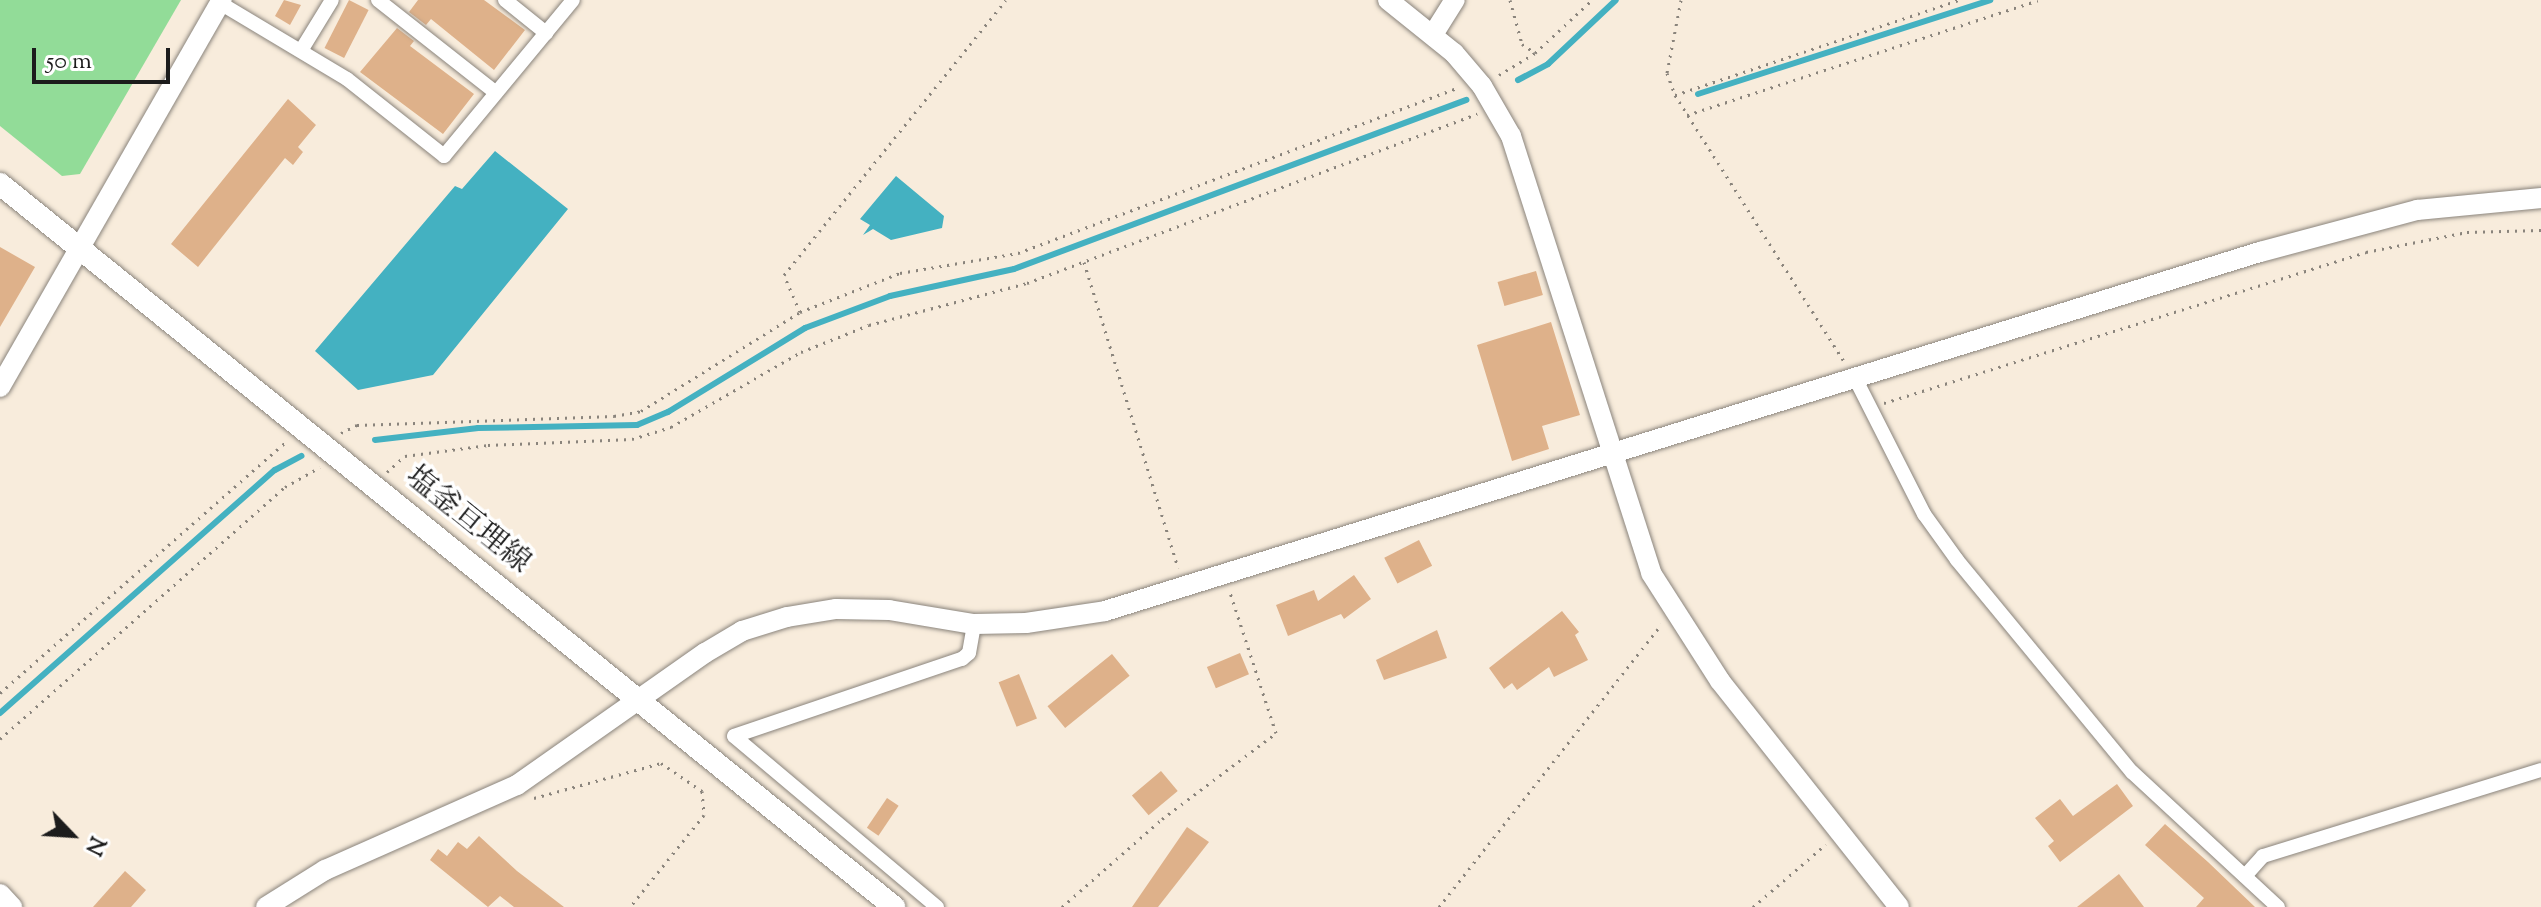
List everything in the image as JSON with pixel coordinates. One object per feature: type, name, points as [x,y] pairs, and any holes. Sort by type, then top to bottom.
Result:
[{"type":"main road","name":"塩釜亘理線","points":[[0,184],[641,698],[894,907]]},
{"type":"street","points":[[302,49],[332,0]]},
{"type":"street","points":[[378,0],[496,93]]},
{"type":"street","points":[[505,0],[546,33]]},
{"type":"street","points":[[0,387],[221,2],[302,49],[444,156],[573,0]]},
{"type":"street","points":[[1388,0],[1434,33],[1478,81],[1496,107],[1527,179],[1651,573],[1720,681],[1899,907]]},
{"type":"street","points":[[1434,33],[1455,0]]},
{"type":"street","points":[[266,907],[325,870],[517,785],[742,631],[787,617],[836,609],[889,610],[974,624],[1085,615],[1854,376],[2363,224],[2417,210],[2541,198]]},
{"type":"street","points":[[1854,376],[1924,514],[1957,560],[2132,772],[2278,907]]},
{"type":"street","points":[[937,907],[734,736],[962,659],[969,653],[974,624]]},
{"type":"street","points":[[2245,876],[2263,856],[2541,770]]},
{"type":"street","points":[[0,894],[12,907]]},
{"type":"path","points":[[800,312],[784,275],[1006,0]]},
{"type":"path","points":[[1510,0],[1522,44],[1535,53]]},
{"type":"path","points":[[0,739],[285,487],[316,471],[330,450],[357,425],[614,416],[641,411],[800,312],[900,273],[1018,253],[1478,81],[1535,53],[1592,0]]},
{"type":"path","points":[[1681,0],[1667,73],[1675,95],[1854,376]]},
{"type":"path","points":[[1675,95],[1959,0]]},
{"type":"path","points":[[1687,115],[2038,0]]},
{"type":"path","points":[[373,484],[405,456],[488,445],[632,439],[671,427],[815,346],[936,303],[1027,283],[1496,107]]},
{"type":"path","points":[[1869,408],[2366,252],[2467,232],[2541,230]]},
{"type":"path","points":[[1084,262],[1184,585]]},
{"type":"path","points":[[0,693],[268,462],[300,426]]},
{"type":"path","points":[[1062,907],[1162,819],[1276,733],[1224,573]]},
{"type":"path","points":[[1439,907],[1672,610]]},
{"type":"path","points":[[517,785],[535,799],[661,763],[702,791],[704,815],[630,907]]},
{"type":"path","points":[[1753,907],[1839,832]]},
{"type":"green space","points":[[0,0],[181,0],[80,174],[62,176],[0,126]]},
{"type":"water","points":[[495,151],[568,209],[433,375],[358,390],[315,351],[455,186],[462,189]]},
{"type":"water","points":[[896,176],[944,216],[942,228],[891,240],[873,229],[863,235],[870,225],[860,219]]},
{"type":"building","points":[[284,0],[301,5],[290,25],[275,16]]},
{"type":"building","points":[[349,0],[369,10],[344,58],[324,48]]},
{"type":"building","points":[[418,0],[484,0],[525,30],[494,70],[431,19],[426,25],[409,12]]},
{"type":"building","points":[[397,28],[414,41],[410,46],[474,94],[443,134],[360,72]]},
{"type":"building","points":[[288,99],[316,125],[298,147],[303,152],[293,165],[285,158],[198,267],[171,244]]},
{"type":"building","points":[[0,247],[35,267],[0,327]]},
{"type":"building","points":[[1536,271],[1543,295],[1504,306],[1498,282]]},
{"type":"building","points":[[1551,322],[1580,415],[1542,426],[1549,449],[1512,461],[1477,345]]},
{"type":"building","points":[[1419,540],[1432,566],[1397,584],[1384,558]]},
{"type":"building","points":[[1354,575],[1371,599],[1344,619],[1341,614],[1288,636],[1276,605],[1314,590],[1318,601]]},
{"type":"building","points":[[1562,611],[1579,632],[1575,635],[1588,660],[1554,677],[1549,667],[1517,690],[1512,683],[1504,689],[1489,668]]},
{"type":"building","points":[[1437,630],[1447,658],[1384,680],[1376,660]]},
{"type":"building","points":[[1240,653],[1249,674],[1216,688],[1207,667]]},
{"type":"building","points":[[1112,654],[1130,676],[1065,728],[1047,706]]},
{"type":"building","points":[[1019,674],[1037,719],[1017,727],[999,682]]},
{"type":"building","points":[[1161,771],[1178,791],[1149,815],[1132,795]]},
{"type":"building","points":[[2117,784],[2133,806],[2060,862],[2048,846],[2054,841],[2035,818],[2060,799],[2073,816]]},
{"type":"building","points":[[887,798],[899,806],[878,836],[867,828]]},
{"type":"building","points":[[2165,824],[2255,907],[2196,907],[2204,898],[2145,845]]},
{"type":"building","points":[[1187,827],[1209,842],[1158,907],[1132,907]]},
{"type":"building","points":[[479,836],[517,871],[564,907],[514,907],[500,896],[488,907],[430,860],[438,849],[447,856],[458,842],[467,849]]},
{"type":"building","points":[[125,871],[146,890],[131,907],[93,907]]},
{"type":"building","points":[[2119,874],[2144,907],[2077,907]]},
{"type":"waterway","points":[[1518,80],[1548,64],[1616,0]]},
{"type":"waterway","points":[[1698,94],[1990,0]]},
{"type":"waterway","points":[[375,440],[478,428],[637,425],[668,412],[805,328],[890,296],[1014,269],[1467,100]]},
{"type":"waterway","points":[[0,713],[275,470],[301,456]]}]
